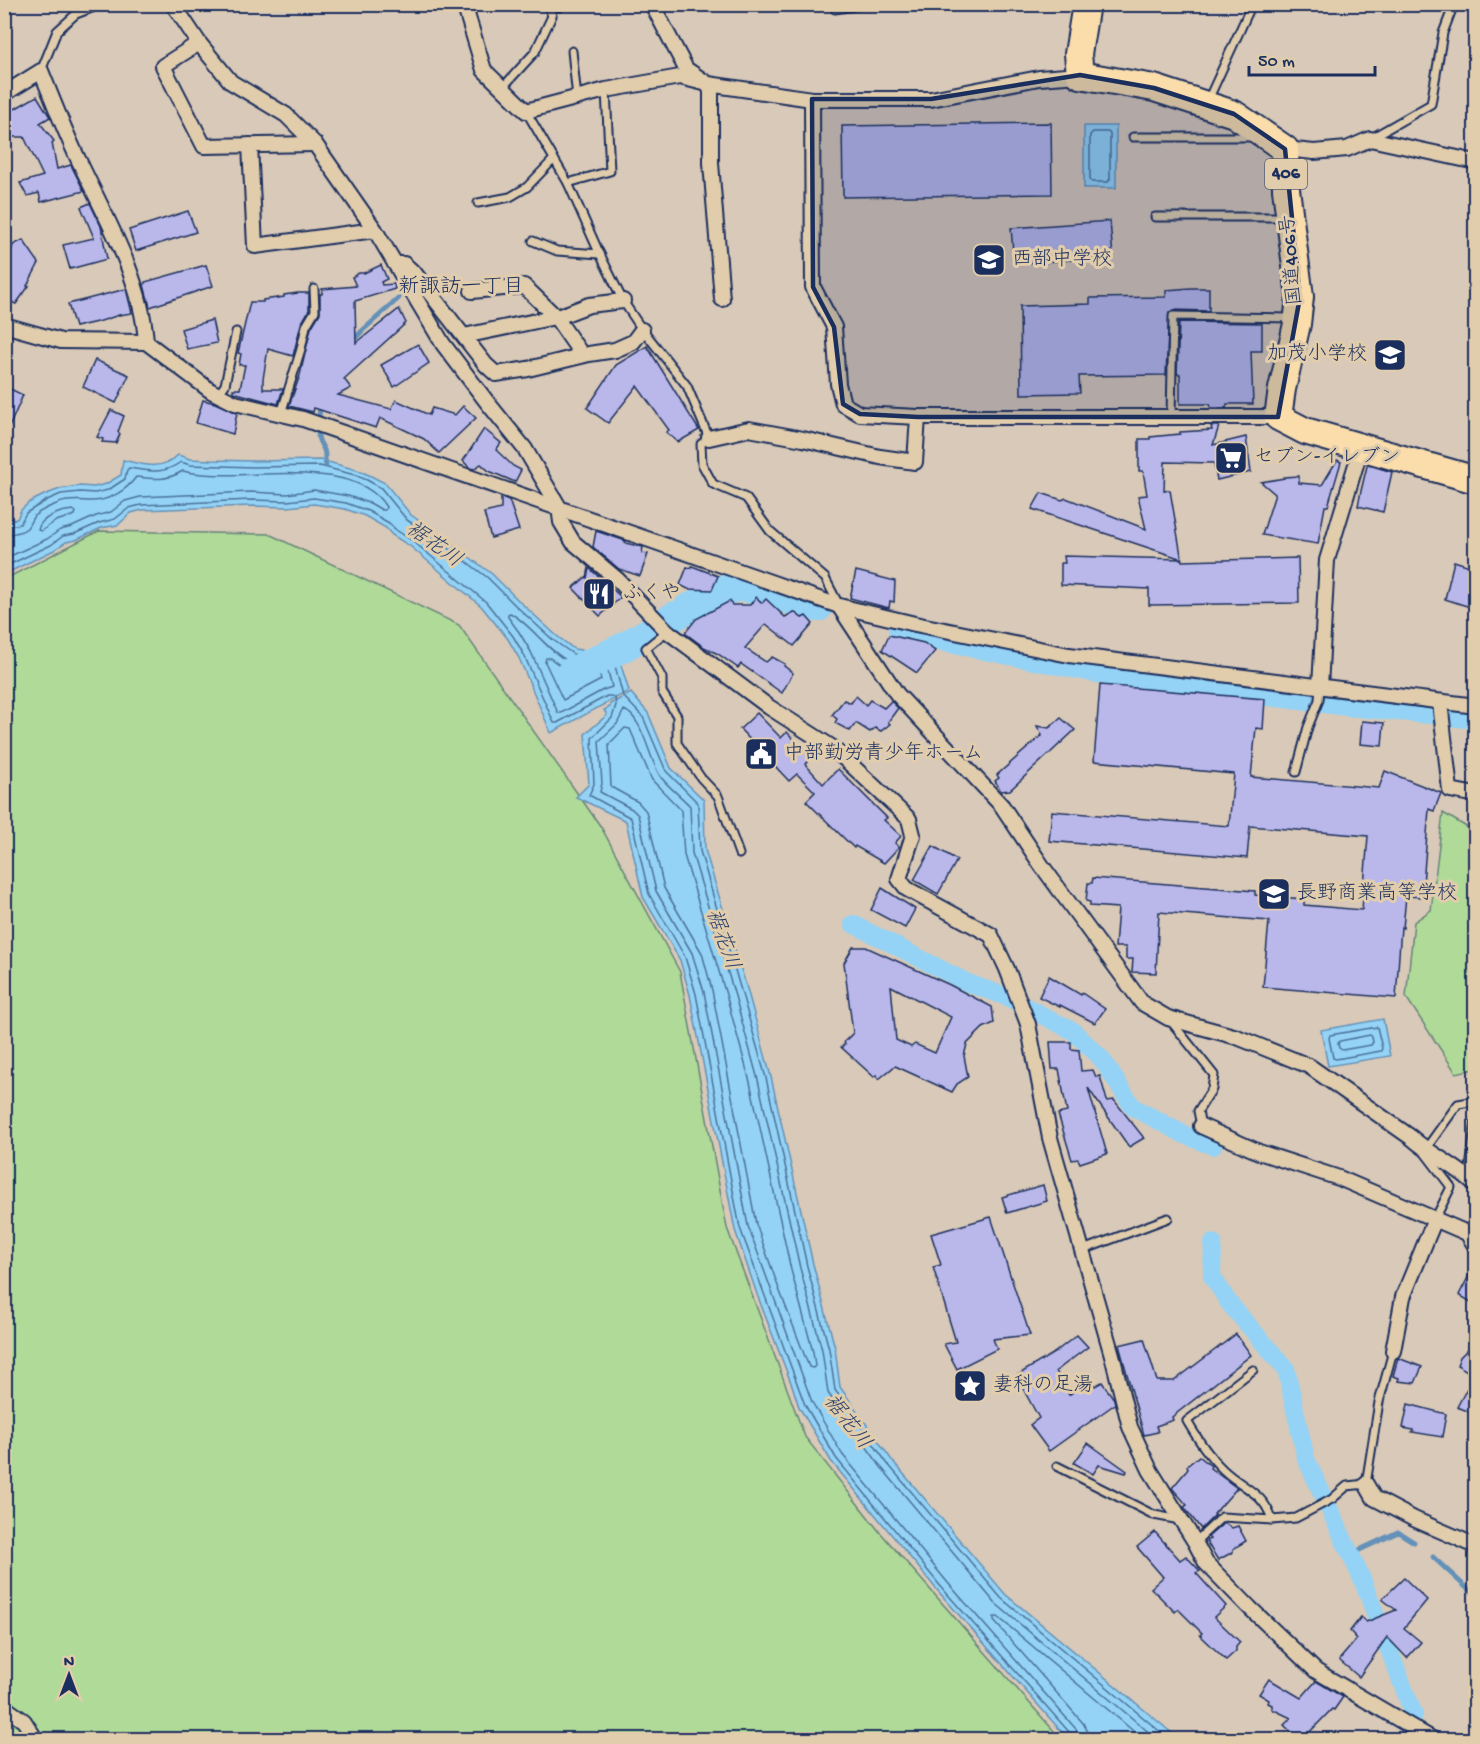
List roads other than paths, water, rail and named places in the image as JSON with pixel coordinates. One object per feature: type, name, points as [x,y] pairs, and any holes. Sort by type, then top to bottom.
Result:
[{"type":"highway","points":[[1080,75],[1078,54],[1086,4]]},
{"type":"highway","name":"406","points":[[1080,75],[1125,81],[1206,104],[1234,114],[1276,143]]},
{"type":"highway","name":"国道406号","points":[[1276,143],[1286,189],[1300,297],[1298,318],[1278,417]]},
{"type":"highway","points":[[1278,417],[1305,431],[1476,480]]},
{"type":"street","points":[[173,4],[199,43],[231,81],[286,115],[315,144],[358,197],[375,230],[443,344],[525,448],[559,507],[561,522],[573,542],[618,580],[668,631],[769,707],[833,748],[909,819],[913,835],[899,879],[907,889],[991,935],[1028,1024],[1050,1138],[1083,1250],[1130,1427],[1150,1470],[1206,1563],[1316,1671],[1434,1740]]},
{"type":"street","points":[[464,4],[484,70],[526,111],[606,90],[680,77],[708,84],[812,99],[931,99],[1039,78],[1080,75]]},
{"type":"street","points":[[652,4],[686,69],[708,84],[711,91],[711,163],[722,298]]},
{"type":"street","points":[[199,43],[163,66],[204,146],[315,144]]},
{"type":"street","points":[[4,94],[41,71],[137,288],[145,320],[146,342]]},
{"type":"street","points":[[812,99],[813,287],[834,327],[838,384],[843,404],[860,414],[918,417],[1278,417]]},
{"type":"street","points":[[1276,143],[1314,152],[1347,149],[1370,139],[1476,162]]},
{"type":"street","points":[[250,145],[255,246],[375,230]]},
{"type":"street","points":[[395,264],[404,264],[416,275],[486,365],[496,374],[615,350],[633,342],[642,330]]},
{"type":"street","points":[[472,291],[524,286],[555,316],[582,355]]},
{"type":"street","points":[[464,336],[555,316],[589,305],[623,301]]},
{"type":"street","points":[[4,325],[61,341],[146,342],[211,392],[235,403],[303,419],[839,606],[1070,656],[1319,694],[1476,706]]},
{"type":"street","points":[[709,438],[749,429],[880,457],[915,462],[918,417]]},
{"type":"street","points":[[1319,694],[1327,560],[1361,448]]},
{"type":"street","points":[[839,606],[897,694],[1002,806],[1042,866],[1142,1003],[1168,1018],[1237,1037],[1309,1066],[1472,1182]]},
{"type":"street","points":[[1440,702],[1450,790],[1476,795]]},
{"type":"street","points":[[1201,1126],[1258,1152],[1339,1178],[1467,1233],[1476,1247]]},
{"type":"street","points":[[1393,1351],[1403,1297],[1435,1219]]},
{"type":"street","points":[[1366,1484],[1374,1498],[1414,1519],[1476,1546]]},
{"type":"street","points":[[4,1707],[24,1721],[36,1740]]},
{"type":"lane","points":[[41,71],[57,31],[76,14],[102,4]]},
{"type":"lane","points":[[834,4],[835,9],[867,4]]},
{"type":"lane","points":[[1206,104],[1252,4]]},
{"type":"lane","points":[[1370,139],[1431,105],[1443,33],[1454,4]]},
{"type":"lane","points":[[502,87],[535,52],[552,16],[549,8]]},
{"type":"lane","points":[[572,51],[578,98]]},
{"type":"lane","points":[[568,183],[610,171],[606,90]]},
{"type":"lane","points":[[526,111],[568,183],[623,301],[642,330],[687,386],[709,438],[701,444],[702,464],[713,484],[746,498],[770,531],[825,578],[839,606]]},
{"type":"lane","points":[[1133,137],[1276,143]]},
{"type":"lane","points":[[478,203],[510,197],[519,192],[527,187],[554,159]]},
{"type":"lane","points":[[1155,217],[1290,217]]},
{"type":"lane","points":[[533,241],[557,251],[600,254]]},
{"type":"lane","points":[[281,414],[306,326],[315,311],[314,289]]},
{"type":"lane","points":[[1171,418],[1173,316],[1298,318]]},
{"type":"lane","points":[[218,395],[225,385],[236,332]]},
{"type":"lane","points":[[668,631],[646,648],[662,678],[662,692],[677,716],[677,743],[701,778],[718,796],[739,854]]},
{"type":"lane","points":[[1296,772],[1319,694]]},
{"type":"lane","points":[[1168,1018],[1214,1075],[1212,1089],[1198,1111],[1201,1126]]},
{"type":"lane","points":[[1425,1150],[1458,1104],[1476,1101]]},
{"type":"lane","points":[[1472,1182],[1476,1119]]},
{"type":"lane","points":[[1412,1138],[1451,1187],[1435,1219]]},
{"type":"lane","points":[[1083,1250],[1168,1218]]},
{"type":"lane","points":[[1195,1542],[1222,1517],[1272,1520],[1296,1518],[1332,1499],[1347,1486],[1366,1484],[1378,1402],[1393,1351]]},
{"type":"lane","points":[[1253,1370],[1187,1422],[1200,1443],[1226,1473],[1260,1497],[1269,1508],[1272,1520]]},
{"type":"lane","points":[[1057,1466],[1154,1515],[1182,1520]]},
{"type":"water","points":[[1084,126],[1116,126],[1116,188],[1084,188]]},
{"type":"water","name":"裾花川","points":[[178,455],[190,459],[210,460],[321,460],[357,470],[385,483],[411,515],[492,574],[557,636],[574,649],[605,650],[620,662],[629,691],[551,733],[519,658],[508,639],[481,606],[386,528],[365,516],[345,509],[314,504],[288,507],[142,510],[131,513],[118,525],[101,528],[76,540],[66,542],[5,574],[5,521],[17,519],[21,510],[30,502],[60,489],[106,484],[121,475],[123,460],[145,465],[159,465]]},
{"type":"water","name":"裾花川","points":[[631,693],[648,713],[671,768],[704,800],[705,850],[771,1077],[813,1264],[835,1348],[840,1387],[891,1459],[1005,1594],[1179,1739],[1068,1739],[938,1591],[831,1461],[799,1407],[735,1230],[690,995],[680,960],[643,897],[626,821],[576,797],[589,784],[585,734],[607,715],[604,710],[610,707],[610,704]]},
{"type":"water","points":[[1383,1019],[1390,1056],[1328,1066],[1321,1030]]},
{"type":"waterway","points":[[352,342],[399,298]]},
{"type":"waterway","points":[[319,417],[320,405]]},
{"type":"waterway","points":[[318,430],[325,452],[326,465]]},
{"type":"waterway","points":[[668,620],[720,591],[742,586],[818,607]]},
{"type":"waterway","points":[[903,628],[1117,672],[1431,709]]},
{"type":"waterway","points":[[572,672],[624,647],[654,629]]},
{"type":"waterway","points":[[1450,711],[1476,714]]},
{"type":"waterway","points":[[853,924],[968,983],[1007,997],[1073,1031],[1101,1058],[1133,1107],[1185,1135],[1213,1146]]},
{"type":"waterway","points":[[1213,1243],[1212,1276],[1229,1303],[1286,1369],[1306,1459],[1362,1579],[1414,1715]]},
{"type":"waterway","points":[[1351,1554],[1398,1532],[1414,1542]]},
{"type":"waterway","points":[[1433,1557],[1470,1591]]},
{"type":"place","name":"西部中学校","points":[[989,260]]},
{"type":"place","name":"加茂小学校","points":[[1390,355]]},
{"type":"place","name":"セブン-イレブン","points":[[1231,458]]},
{"type":"place","name":"ふくや","points":[[599,594]]},
{"type":"place","name":"中部勤労青少年ホーム","points":[[761,754]]},
{"type":"place","name":"長野商業高等学校","points":[[1274,894]]},
{"type":"place","name":"妻科の足湯","points":[[970,1386]]},
{"type":"district","name":"新諏訪一丁目","points":[[461,288]]}]
